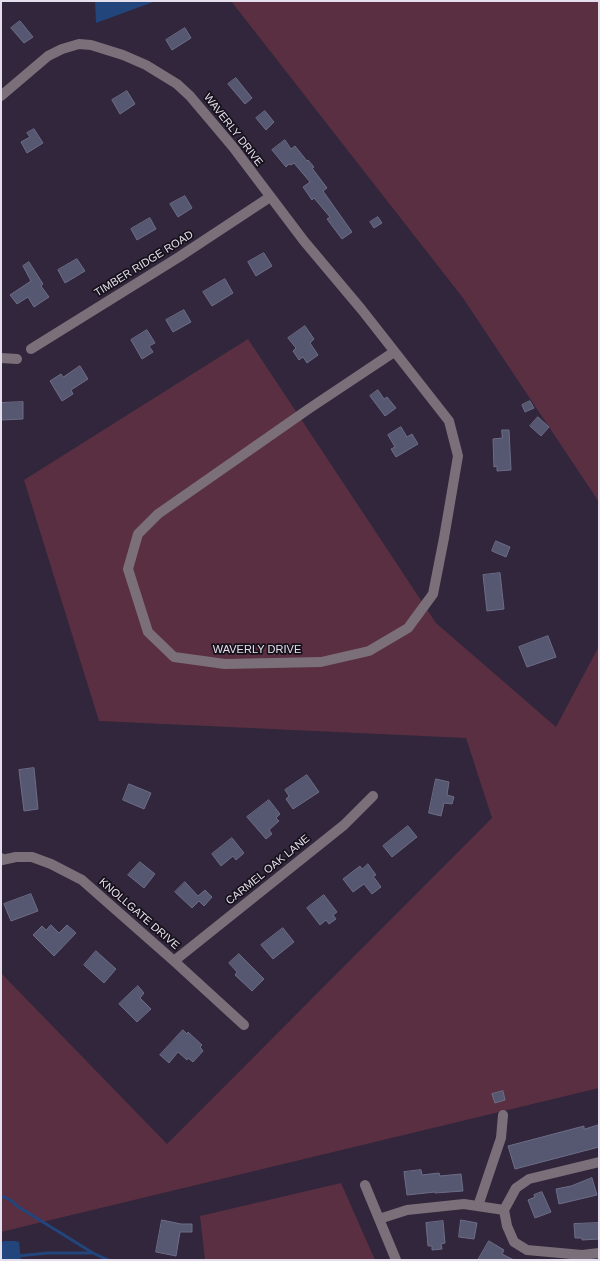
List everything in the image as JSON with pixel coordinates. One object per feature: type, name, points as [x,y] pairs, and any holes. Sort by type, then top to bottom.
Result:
[{"type":"street","name":"WAVERLY DRIVE","points":[[1,96],[48,56],[62,48],[79,44],[91,45],[146,65],[177,84],[190,96],[233,147],[270,197],[362,310],[449,421],[458,456],[433,594],[408,628],[369,651],[321,662],[225,664],[174,657],[148,632],[128,569],[138,534],[164,509],[394,352]]},
{"type":"street","name":"TIMBER RIDGE ROAD","points":[[31,349],[178,257],[270,197]]},
{"type":"street","points":[[1,358],[17,359]]},
{"type":"street","name":"CARMEL OAK LANE","points":[[174,961],[344,825],[373,796]]},
{"type":"street","name":"KNOLLGATE DRIVE","points":[[1,859],[32,857],[51,864],[82,880],[244,1025]]},
{"type":"street","points":[[478,1206],[501,1138],[503,1115]]},
{"type":"street","points":[[599,1162],[529,1179],[516,1188],[504,1210],[507,1226],[514,1242],[527,1250],[582,1255],[599,1254]]},
{"type":"street","points":[[365,1186],[396,1260]]},
{"type":"street","points":[[379,1219],[407,1210],[464,1204],[504,1210]]},
{"type":"shaded area","points":[[231,1],[599,1],[599,502],[463,298]]},
{"type":"shaded area","points":[[248,339],[436,623],[556,727],[599,646],[599,1088],[1,1232],[1,973],[167,1144],[492,818],[466,738],[99,721],[24,480]]},
{"type":"shaded area","points":[[341,1183],[375,1260],[205,1260],[200,1216]]},
{"type":"water","points":[[95,1],[156,1],[96,23]]},
{"type":"water","points":[[4,1241],[19,1242],[21,1260],[1,1260],[1,1243]]},
{"type":"building","points":[[20,21],[33,37],[24,43],[11,28]]},
{"type":"building","points":[[185,28],[191,38],[172,50],[166,40]]},
{"type":"building","points":[[236,78],[252,98],[245,104],[228,84]]},
{"type":"building","points":[[127,91],[135,104],[120,114],[112,100]]},
{"type":"building","points":[[265,111],[274,122],[266,130],[256,118]]},
{"type":"building","points":[[34,129],[43,143],[27,153],[21,142],[30,137],[27,133]]},
{"type":"building","points":[[285,140],[291,149],[295,146],[307,161],[308,160],[327,188],[323,191],[352,232],[342,239],[327,219],[330,217],[314,198],[312,200],[303,187],[310,182],[294,163],[291,165],[289,164],[286,167],[272,150]]},
{"type":"building","points":[[185,196],[192,208],[178,217],[170,204]]},
{"type":"building","points":[[378,217],[382,223],[374,228],[370,222]]},
{"type":"building","points":[[150,218],[156,229],[137,240],[131,229]]},
{"type":"building","points":[[264,253],[272,266],[256,276],[248,262]]},
{"type":"building","points":[[77,259],[85,271],[65,283],[58,270]]},
{"type":"building","points":[[29,262],[43,284],[41,286],[49,297],[34,307],[28,297],[17,304],[10,295],[31,281],[23,266]]},
{"type":"building","points":[[225,279],[233,293],[212,306],[203,292]]},
{"type":"building","points":[[184,310],[191,322],[173,332],[166,320]]},
{"type":"building","points":[[305,326],[314,339],[310,343],[318,355],[307,363],[303,357],[299,360],[293,351],[296,348],[288,338]]},
{"type":"building","points":[[147,330],[155,343],[149,346],[153,352],[142,359],[131,340]]},
{"type":"building","points":[[80,366],[88,379],[71,390],[73,394],[62,401],[50,381],[61,374],[63,377]]},
{"type":"building","points":[[378,390],[384,399],[387,397],[396,408],[385,416],[370,396]]},
{"type":"building","points":[[530,401],[534,408],[525,412],[522,405]]},
{"type":"building","points":[[23,402],[23,419],[1,420],[1,403]]},
{"type":"building","points":[[538,417],[549,427],[541,436],[530,426]]},
{"type":"building","points":[[401,427],[407,437],[412,434],[418,444],[396,457],[391,449],[395,447],[388,435]]},
{"type":"building","points":[[502,430],[509,430],[511,470],[497,471],[497,466],[494,467],[493,439],[502,438]]},
{"type":"building","points":[[496,541],[510,547],[506,557],[492,551]]},
{"type":"building","points":[[500,573],[504,609],[487,611],[483,575]]},
{"type":"building","points":[[548,636],[556,657],[527,667],[519,647]]},
{"type":"building","points":[[34,768],[38,809],[24,811],[19,770]]},
{"type":"building","points":[[307,775],[319,792],[293,809],[286,799],[289,796],[285,790]]},
{"type":"building","points":[[436,779],[449,782],[447,795],[454,797],[452,804],[444,803],[441,816],[429,813]]},
{"type":"building","points":[[129,784],[151,793],[144,809],[123,800]]},
{"type":"building","points":[[269,800],[280,814],[276,818],[279,821],[269,830],[272,834],[266,839],[247,817]]},
{"type":"building","points":[[408,826],[417,837],[392,857],[383,846]]},
{"type":"building","points":[[232,838],[244,853],[236,860],[233,856],[221,866],[212,854]]},
{"type":"building","points":[[140,862],[155,874],[144,888],[128,875]]},
{"type":"building","points":[[368,864],[376,875],[373,876],[381,887],[372,894],[364,884],[353,892],[343,879],[360,866],[362,869]]},
{"type":"building","points":[[185,882],[198,896],[205,890],[212,897],[204,906],[199,901],[192,908],[175,892]]},
{"type":"building","points":[[31,894],[38,911],[11,921],[4,904]]},
{"type":"building","points":[[324,895],[337,912],[333,915],[336,919],[329,924],[326,920],[320,925],[307,908]]},
{"type":"building","points":[[51,925],[59,933],[67,925],[76,933],[54,956],[33,935],[42,926],[46,930]]},
{"type":"building","points":[[283,928],[294,942],[273,959],[261,945]]},
{"type":"building","points":[[96,951],[116,969],[104,983],[84,965]]},
{"type":"building","points":[[239,954],[264,979],[252,991],[235,975],[237,972],[229,963]]},
{"type":"building","points":[[138,986],[144,993],[140,998],[151,1009],[137,1022],[119,1004]]},
{"type":"building","points":[[183,1030],[187,1034],[188,1032],[202,1045],[200,1047],[203,1051],[193,1062],[188,1058],[187,1060],[178,1052],[169,1063],[160,1055]]},
{"type":"building","points":[[503,1091],[505,1100],[495,1103],[492,1094]]},
{"type":"building","points":[[599,1125],[599,1147],[515,1169],[508,1146],[584,1126],[584,1129]]},
{"type":"building","points":[[421,1170],[422,1175],[439,1173],[440,1176],[461,1174],[463,1191],[407,1195],[404,1172]]},
{"type":"building","points":[[592,1178],[597,1195],[559,1204],[556,1189],[571,1186]]},
{"type":"building","points":[[542,1192],[551,1212],[535,1218],[528,1200],[535,1197],[534,1195]]},
{"type":"building","points":[[162,1220],[181,1224],[192,1224],[192,1232],[180,1232],[176,1256],[156,1252]]},
{"type":"building","points":[[461,1220],[477,1223],[474,1239],[459,1237]]},
{"type":"building","points":[[443,1221],[445,1243],[441,1244],[442,1249],[432,1250],[432,1246],[428,1246],[426,1223]]},
{"type":"building","points":[[599,1223],[599,1239],[582,1240],[582,1238],[575,1238],[574,1224]]},
{"type":"building","points":[[489,1241],[504,1250],[502,1254],[514,1260],[478,1260]]},
{"type":"waterway","points":[[1,1196],[12,1201],[17,1206],[93,1253],[108,1260]]},
{"type":"waterway","points":[[17,1256],[48,1253],[93,1253]]}]
